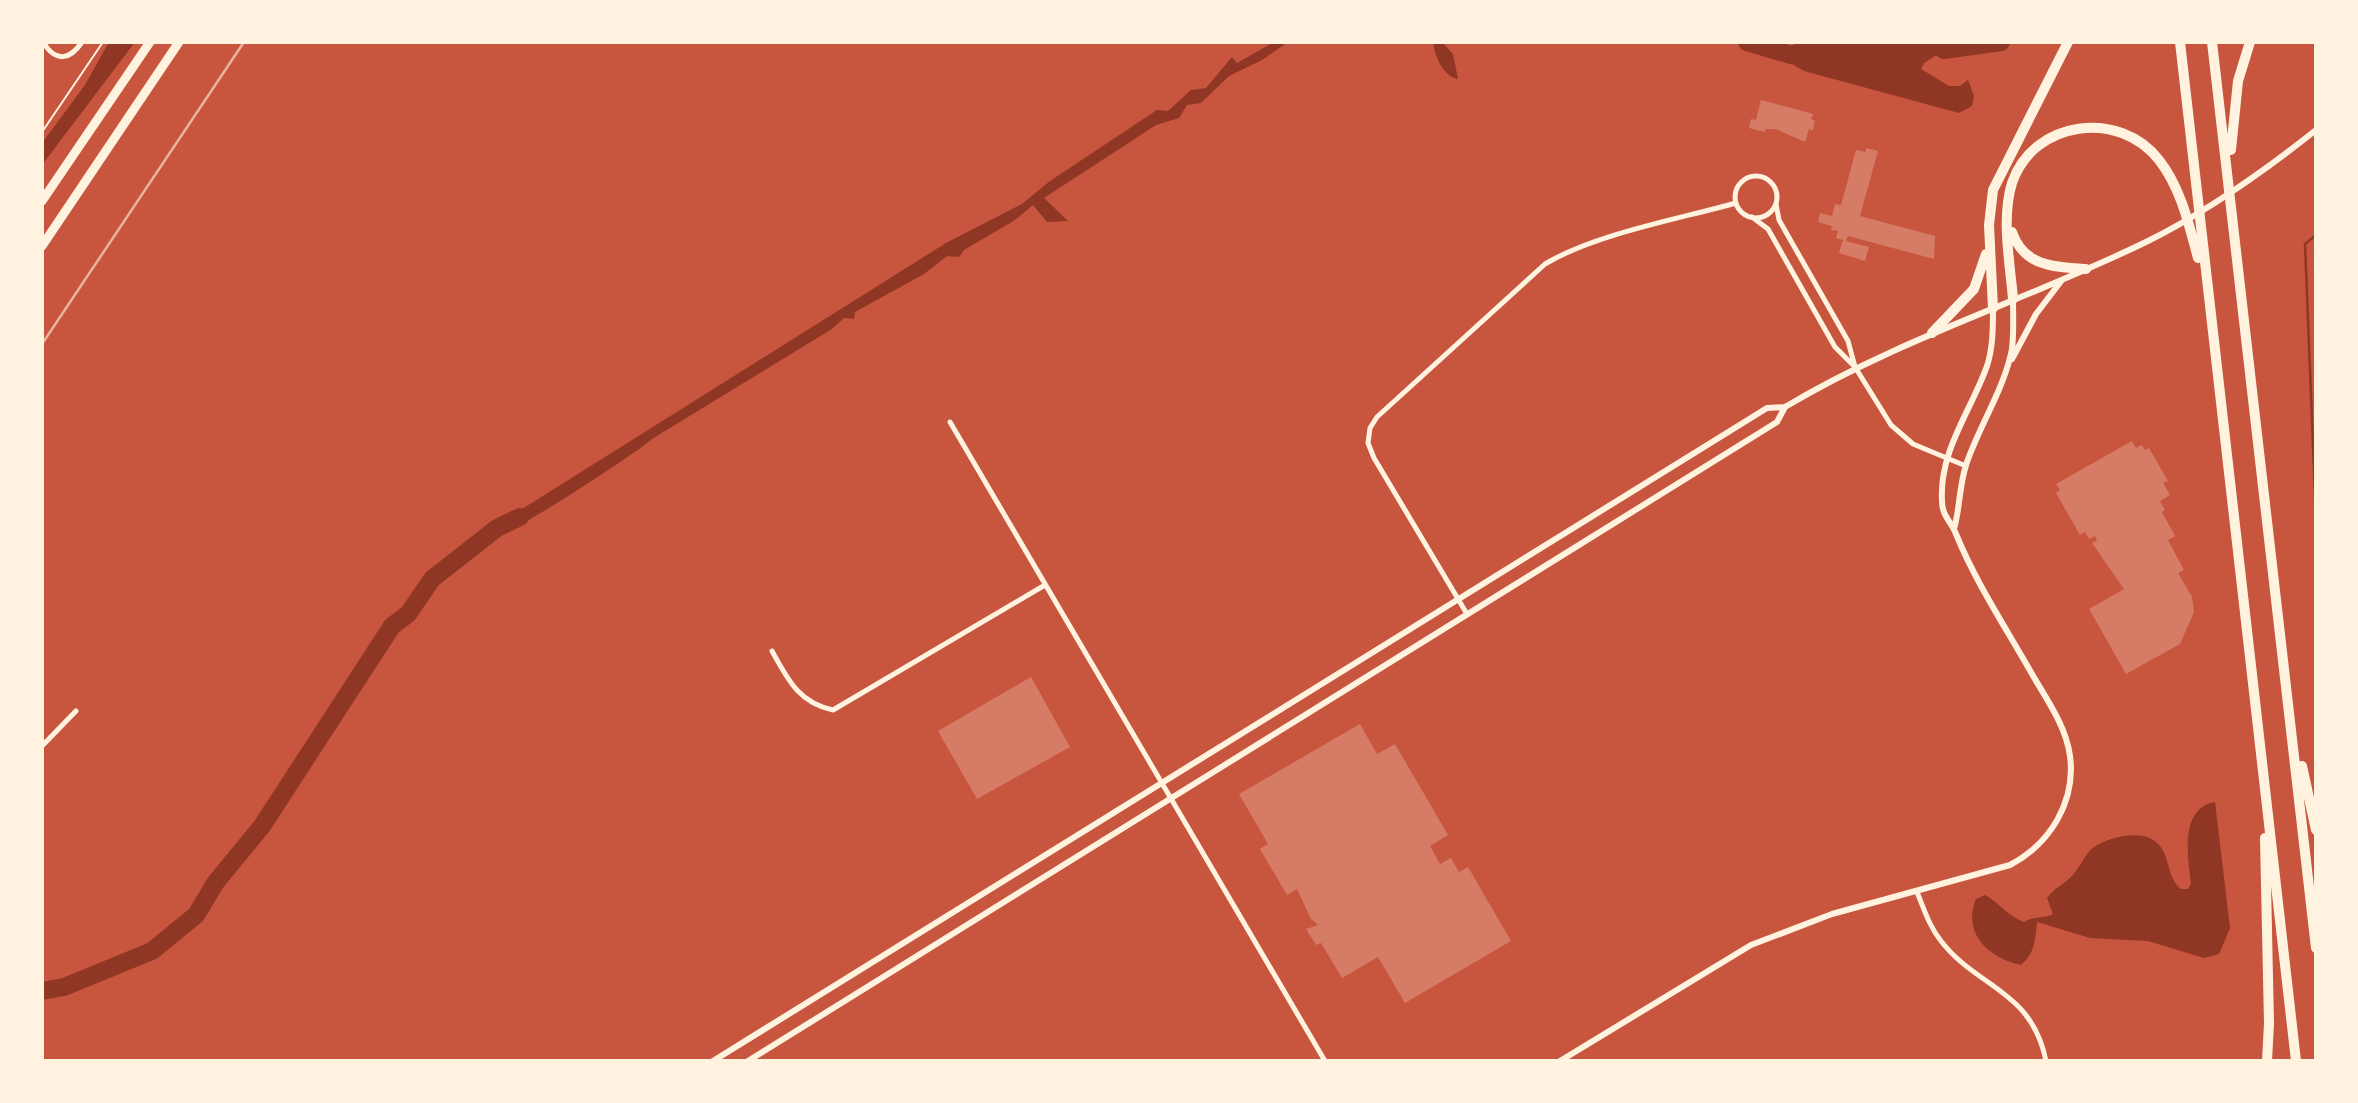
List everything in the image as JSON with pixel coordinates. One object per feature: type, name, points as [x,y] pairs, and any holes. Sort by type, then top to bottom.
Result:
[{"type":"highway","points":[[42,201],[150,42]]},
{"type":"highway","points":[[42,246],[179,42]]},
{"type":"highway","points":[[1993,308],[1990,240],[1991,200],[1996,182],[2068,42]]},
{"type":"highway","points":[[2180,42],[2296,1061]]},
{"type":"highway","points":[[2213,42],[2316,948]]},
{"type":"highway","points":[[2230,193],[2235,98],[2250,42]]},
{"type":"highway","points":[[2012,299],[2007,212],[2011,188],[2019,169],[2032,152],[2053,136],[2070,129],[2099,127],[2140,141],[2160,160],[2182,203],[2199,263],[2213,342]]},
{"type":"highway","points":[[2007,212],[2013,236],[2030,258],[2048,266],[2086,269]]},
{"type":"highway","points":[[1932,333],[1974,289],[1990,240]]},
{"type":"highway","points":[[2290,712],[2316,830]]},
{"type":"highway","points":[[2263,774],[2269,1023],[2267,1061]]},
{"type":"street","points":[[43,42],[59,57],[66,58],[74,54],[82,42]]},
{"type":"street","points":[[713,1061],[1757,414],[1768,408],[1785,407],[1855,367],[2086,269],[2165,232],[2262,173],[2316,130]]},
{"type":"street","points":[[1855,367],[1849,341],[1779,220],[1774,187],[1769,180],[1756,176],[1739,184],[1736,203],[1741,211],[1768,229],[1835,348],[1855,367],[1897,432],[1913,444],[1966,466]]},
{"type":"street","points":[[1467,614],[1374,458],[1368,443],[1370,428],[1377,417],[1534,273],[1558,256],[1736,203]]},
{"type":"street","points":[[1752,218],[1768,214],[1776,204]]},
{"type":"street","points":[[1954,529],[1959,513],[1960,484],[2007,367],[2036,314],[2064,278]]},
{"type":"street","points":[[2007,367],[2013,335],[2012,299]]},
{"type":"street","points":[[1560,1061],[1751,945],[1832,914],[1995,870],[2027,854],[2045,838],[2057,821],[2070,781],[2070,755],[2059,721],[1970,566],[1954,529],[1943,515],[1942,508],[1942,480],[1947,458],[1988,364],[1993,308]]},
{"type":"street","points":[[748,1061],[1777,422],[1785,407]]},
{"type":"street","points":[[950,422],[1325,1061]]},
{"type":"street","points":[[772,651],[799,695],[814,706],[833,710],[1045,585]]},
{"type":"street","points":[[42,746],[76,711]]},
{"type":"street","points":[[1917,892],[1930,924],[1941,942],[2004,991],[2029,1018],[2046,1061]]},
{"type":"path","points":[[42,132],[103,42]]},
{"type":"shaded area","points":[[109,42],[135,42],[42,165],[42,143],[85,85]]},
{"type":"shaded area","points":[[1274,42],[1288,42],[1262,60],[1229,76],[1201,103],[1187,105],[1179,118],[1156,125],[1044,198],[1068,221],[1047,222],[1033,205],[1015,220],[964,250],[959,257],[947,256],[924,274],[855,312],[854,319],[844,318],[832,329],[652,439],[607,471],[522,524],[512,528],[495,526],[946,243],[1022,204],[1050,181],[1157,110],[1168,111],[1191,90],[1206,88],[1232,57],[1237,63]]},
{"type":"shaded area","points":[[1433,42],[1442,42],[1453,54],[1458,79],[1448,74],[1441,65]]},
{"type":"shaded area","points":[[1795,42],[1944,42],[1944,50],[1924,63],[1921,69],[1949,86],[1960,86],[1968,80],[1974,96],[1972,106],[1959,113],[1804,71],[1792,64]]},
{"type":"shaded area","points":[[2215,802],[2230,928],[2219,954],[2204,958],[2148,941],[2090,938],[2037,922],[2032,951],[2021,965],[1998,957],[1975,933],[1972,923],[1976,899],[1985,895],[2024,922],[2046,917],[2053,914],[2047,898],[2071,877],[2091,850],[2100,843],[2125,836],[2142,836],[2156,842],[2164,853],[2176,884],[2181,889],[2188,889],[2191,884],[2188,835],[2191,824],[2204,806]]},
{"type":"building","points":[[1761,100],[1813,114],[1813,130],[1809,129],[1805,142],[1776,129],[1765,129],[1765,132],[1749,128],[1751,119],[1756,120]]},
{"type":"building","points":[[1867,148],[1878,151],[1860,216],[1935,236],[1934,259],[1848,236],[1846,241],[1869,247],[1865,261],[1839,253],[1843,240],[1836,238],[1838,231],[1818,222],[1820,213],[1832,216],[1835,204],[1841,205],[1856,150],[1865,152]]},
{"type":"building","points":[[2132,441],[2136,448],[2142,445],[2145,450],[2149,448],[2168,481],[2163,483],[2170,495],[2160,501],[2165,510],[2162,512],[2175,536],[2168,540],[2184,570],[2178,573],[2192,597],[2194,612],[2180,644],[2126,674],[2089,609],[2124,589],[2092,543],[2097,540],[2095,536],[2089,539],[2085,532],[2080,535],[2056,493],[2060,490],[2056,484]]},
{"type":"building","points":[[1031,677],[1070,747],[977,799],[938,731]]},
{"type":"building","points":[[1360,724],[1377,754],[1395,744],[1448,835],[1430,846],[1440,864],[1451,858],[1459,872],[1468,867],[1511,941],[1405,1003],[1378,957],[1342,978],[1321,943],[1316,945],[1306,929],[1318,925],[1311,919],[1297,889],[1287,895],[1260,849],[1268,844],[1239,794]]},
{"type":"waterway","points":[[1747,42],[1791,55],[1832,42]]},
{"type":"waterway","points":[[1932,42],[1944,50],[2001,42]]},
{"type":"waterway","points":[[2316,235],[2305,244],[2316,521]]},
{"type":"waterway","points":[[42,991],[64,987],[152,951],[196,915],[216,882],[262,826],[392,626],[408,614],[432,579],[497,528],[520,517]]},
{"type":"railway","points":[[42,344],[244,42]]}]
